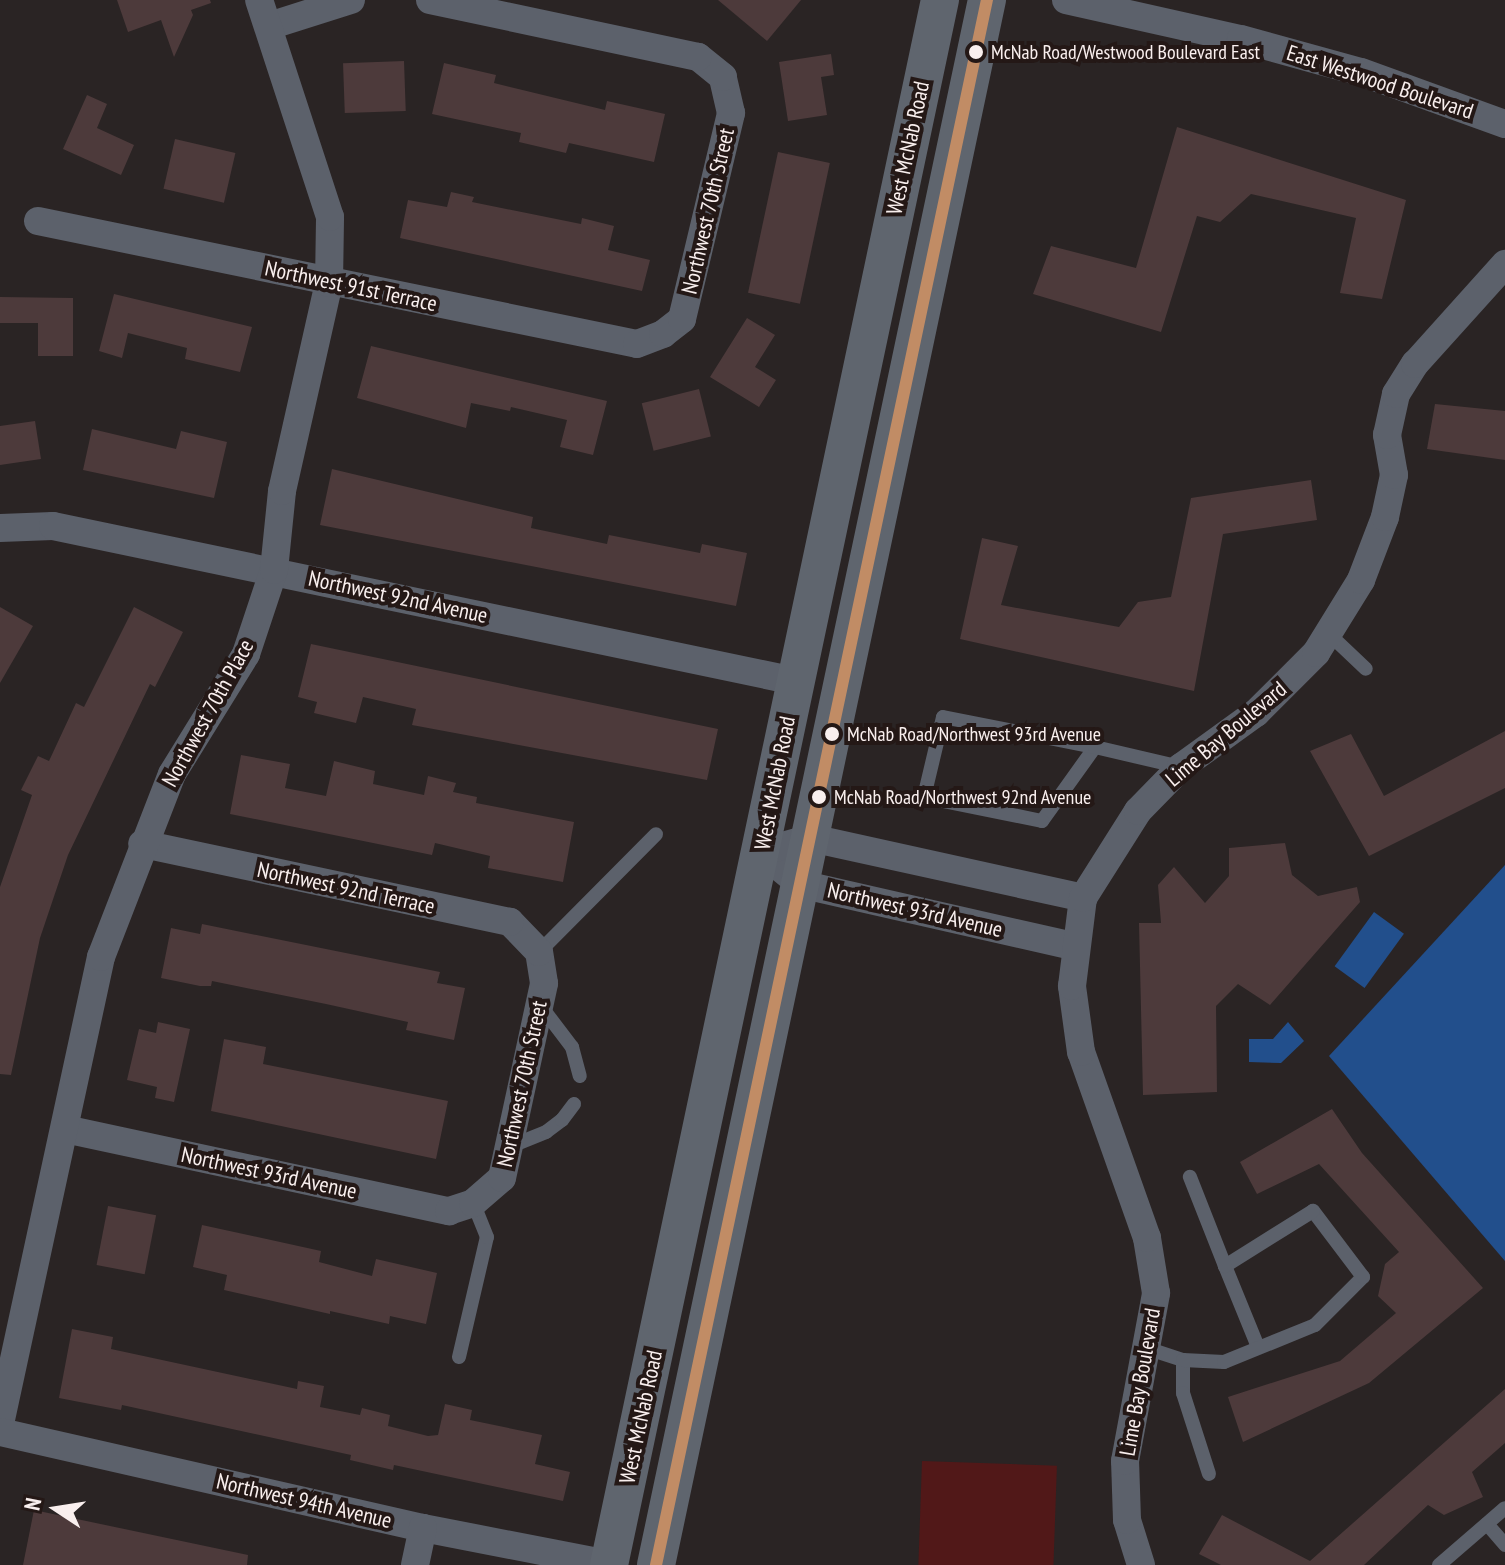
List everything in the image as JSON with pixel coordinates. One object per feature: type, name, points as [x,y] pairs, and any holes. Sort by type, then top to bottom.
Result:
[{"type":"main road","name":"West McNab Road","points":[[609,1565],[940,0]]},
{"type":"main road","name":"West McNab Road","points":[[656,1565],[987,0]]},
{"type":"street","points":[[264,13],[351,0]]},
{"type":"street","name":"Northwest 70th Street","points":[[430,0],[698,57],[723,77],[731,113],[682,319],[663,334]]},
{"type":"street","name":"East Westwood Boulevard","points":[[1066,0],[1301,55],[1390,82],[1505,124]]},
{"type":"street","name":"Northwest 70th Place","points":[[0,1424],[101,957],[142,844],[172,774],[246,654],[274,570],[282,491],[329,283],[330,217],[264,13]]},
{"type":"street","name":"Northwest 91st Terrace","points":[[38,221],[637,344],[663,334]]},
{"type":"street","name":"Lime Bay Boulevard","points":[[1141,1565],[1127,1520],[1125,1461],[1156,1293],[1147,1238],[1081,1052],[1072,986],[1074,946],[1083,898],[1138,811],[1181,767],[1256,713],[1316,653],[1361,580],[1385,517],[1394,475],[1387,435],[1396,394],[1415,364],[1505,264]]},
{"type":"street","name":"Northwest 92nd Avenue","points":[[0,528],[53,526],[795,681]]},
{"type":"street","points":[[761,852],[811,838],[1083,898]]},
{"type":"street","name":"Northwest 92nd Terrace","points":[[142,844],[510,922],[539,952]]},
{"type":"street","name":"Northwest 93rd Avenue","points":[[761,852],[800,884],[1074,946]]},
{"type":"street","name":"Northwest 70th Street","points":[[473,1203],[502,1178],[544,983],[539,952]]},
{"type":"street","name":"Northwest 93rd Avenue","points":[[65,1129],[449,1211],[473,1203]]},
{"type":"street","name":"Northwest 94th Avenue","points":[[0,1432],[423,1528],[609,1565]]},
{"type":"street","points":[[415,1565],[423,1528]]},
{"type":"lane","points":[[1328,633],[1366,669]]},
{"type":"lane","points":[[1095,747],[1042,821],[924,797],[943,717],[1095,747],[1181,767]]},
{"type":"lane","points":[[539,952],[656,834]]},
{"type":"lane","points":[[539,1004],[572,1047],[580,1076]]},
{"type":"lane","points":[[509,1147],[546,1132],[562,1120],[574,1104]]},
{"type":"lane","points":[[1190,1177],[1258,1347]]},
{"type":"lane","points":[[459,1357],[487,1237],[473,1203]]},
{"type":"lane","points":[[1146,1348],[1183,1360],[1224,1362],[1315,1325],[1363,1277],[1313,1211],[1225,1266]]},
{"type":"lane","points":[[1183,1360],[1183,1393],[1209,1474]]},
{"type":"lane","points":[[1439,1565],[1505,1508]]},
{"type":"lane","points":[[1487,1524],[1505,1545]]},
{"type":"shaded area","points":[[922,1461],[1057,1466],[1053,1565],[918,1565]]},
{"type":"water","points":[[1505,865],[1505,1261],[1329,1056]]},
{"type":"water","points":[[1374,912],[1404,934],[1365,988],[1335,966]]},
{"type":"water","points":[[1288,1022],[1304,1041],[1281,1063],[1249,1062],[1249,1039],[1273,1039]]},
{"type":"building","points":[[117,0],[210,0],[211,3],[191,10],[193,15],[174,57],[161,20],[128,32]]},
{"type":"building","points":[[718,0],[801,0],[767,41]]},
{"type":"building","points":[[831,54],[834,75],[821,77],[827,115],[788,121],[779,62]]},
{"type":"building","points":[[404,61],[406,111],[345,113],[343,63]]},
{"type":"building","points":[[444,63],[496,75],[494,83],[605,110],[607,101],[665,114],[654,162],[569,143],[566,153],[519,142],[521,133],[432,114]]},
{"type":"building","points":[[87,95],[107,104],[97,128],[134,145],[121,175],[63,149]]},
{"type":"building","points":[[1177,127],[1406,200],[1382,299],[1340,293],[1356,218],[1251,194],[1220,222],[1197,216],[1161,332],[1033,294],[1051,246],[1136,268]]},
{"type":"building","points":[[175,139],[235,153],[224,203],[164,189]]},
{"type":"building","points":[[778,152],[830,163],[800,304],[748,293]]},
{"type":"building","points":[[451,192],[474,197],[472,202],[581,224],[582,218],[614,226],[608,250],[650,260],[642,291],[400,238],[408,200],[447,207]]},
{"type":"building","points":[[114,294],[252,327],[240,372],[185,359],[187,348],[128,333],[122,358],[99,351]]},
{"type":"building","points":[[0,297],[73,298],[73,356],[38,356],[38,323],[0,323]]},
{"type":"building","points":[[747,318],[775,335],[755,367],[776,380],[759,407],[710,377]]},
{"type":"building","points":[[371,346],[607,401],[593,455],[560,447],[567,420],[511,407],[510,411],[471,403],[466,428],[357,398]]},
{"type":"building","points":[[699,389],[711,437],[654,451],[642,403]]},
{"type":"building","points":[[1435,404],[1505,411],[1505,460],[1427,449]]},
{"type":"building","points":[[35,421],[41,459],[0,465],[0,426]]},
{"type":"building","points":[[92,429],[176,449],[181,431],[227,442],[214,498],[83,470]]},
{"type":"building","points":[[332,469],[533,517],[531,528],[607,544],[609,535],[700,553],[702,544],[747,553],[736,606],[320,525]]},
{"type":"building","points":[[1311,480],[1317,520],[1223,534],[1194,691],[960,639],[982,538],[1018,546],[1001,605],[1119,627],[1138,602],[1171,597],[1191,498]]},
{"type":"building","points":[[0,607],[33,626],[0,683]]},
{"type":"building","points":[[134,607],[183,632],[155,687],[150,684],[68,855],[40,938],[11,1075],[0,1074],[0,887],[32,795],[21,790],[38,756],[49,761],[76,703],[84,707]]},
{"type":"building","points":[[311,644],[718,729],[707,780],[412,725],[416,709],[363,697],[356,723],[314,713],[317,702],[298,697]]},
{"type":"building","points":[[1505,731],[1505,788],[1369,856],[1310,751],[1351,734],[1384,796]]},
{"type":"building","points":[[241,755],[290,764],[285,788],[326,796],[334,761],[375,771],[373,784],[424,795],[428,776],[456,783],[453,792],[477,797],[476,803],[574,822],[563,882],[488,868],[490,856],[435,843],[432,855],[230,814]]},
{"type":"building","points":[[1285,843],[1292,875],[1318,896],[1357,887],[1360,902],[1270,1005],[1238,984],[1216,1006],[1217,1092],[1143,1095],[1139,923],[1161,923],[1158,885],[1174,867],[1205,903],[1229,876],[1229,848]]},
{"type":"building","points":[[202,924],[440,972],[437,983],[465,988],[454,1040],[406,1030],[408,1022],[326,1004],[212,981],[211,986],[200,986],[161,978],[171,928],[200,934]]},
{"type":"building","points":[[158,1022],[190,1029],[174,1102],[155,1098],[157,1087],[127,1080],[139,1029],[156,1033]]},
{"type":"building","points":[[224,1039],[266,1047],[263,1064],[448,1101],[436,1159],[211,1111]]},
{"type":"building","points":[[1332,1109],[1362,1153],[1483,1288],[1369,1383],[1243,1442],[1228,1397],[1340,1361],[1396,1313],[1378,1296],[1385,1264],[1399,1252],[1319,1164],[1257,1194],[1240,1162]]},
{"type":"building","points":[[108,1206],[156,1215],[145,1274],[97,1265]]},
{"type":"building","points":[[202,1225],[321,1251],[319,1262],[372,1276],[376,1259],[437,1273],[426,1324],[390,1316],[389,1324],[224,1290],[227,1275],[193,1267]]},
{"type":"building","points":[[72,1329],[113,1337],[111,1349],[297,1389],[298,1381],[324,1386],[320,1407],[360,1415],[362,1408],[390,1415],[388,1426],[428,1436],[438,1435],[445,1404],[472,1410],[470,1420],[542,1435],[535,1464],[570,1472],[563,1501],[394,1465],[393,1470],[350,1460],[351,1455],[122,1405],[121,1410],[59,1398]]},
{"type":"building","points":[[1505,1389],[1505,1443],[1472,1472],[1483,1497],[1444,1515],[1428,1505],[1364,1565],[1221,1565],[1199,1554],[1222,1515],[1310,1561]]},
{"type":"building","points":[[34,1510],[248,1555],[247,1565],[23,1565]]},
{"type":"transit line","points":[[656,1565],[987,0]]},
{"type":"place","name":"McNab Road/Westwood Boulevard East","points":[[976,52]]},
{"type":"place","name":"McNab Road/Northwest 93rd Avenue","points":[[832,734]]},
{"type":"place","name":"McNab Road/Northwest 92nd Avenue","points":[[819,797]]}]
